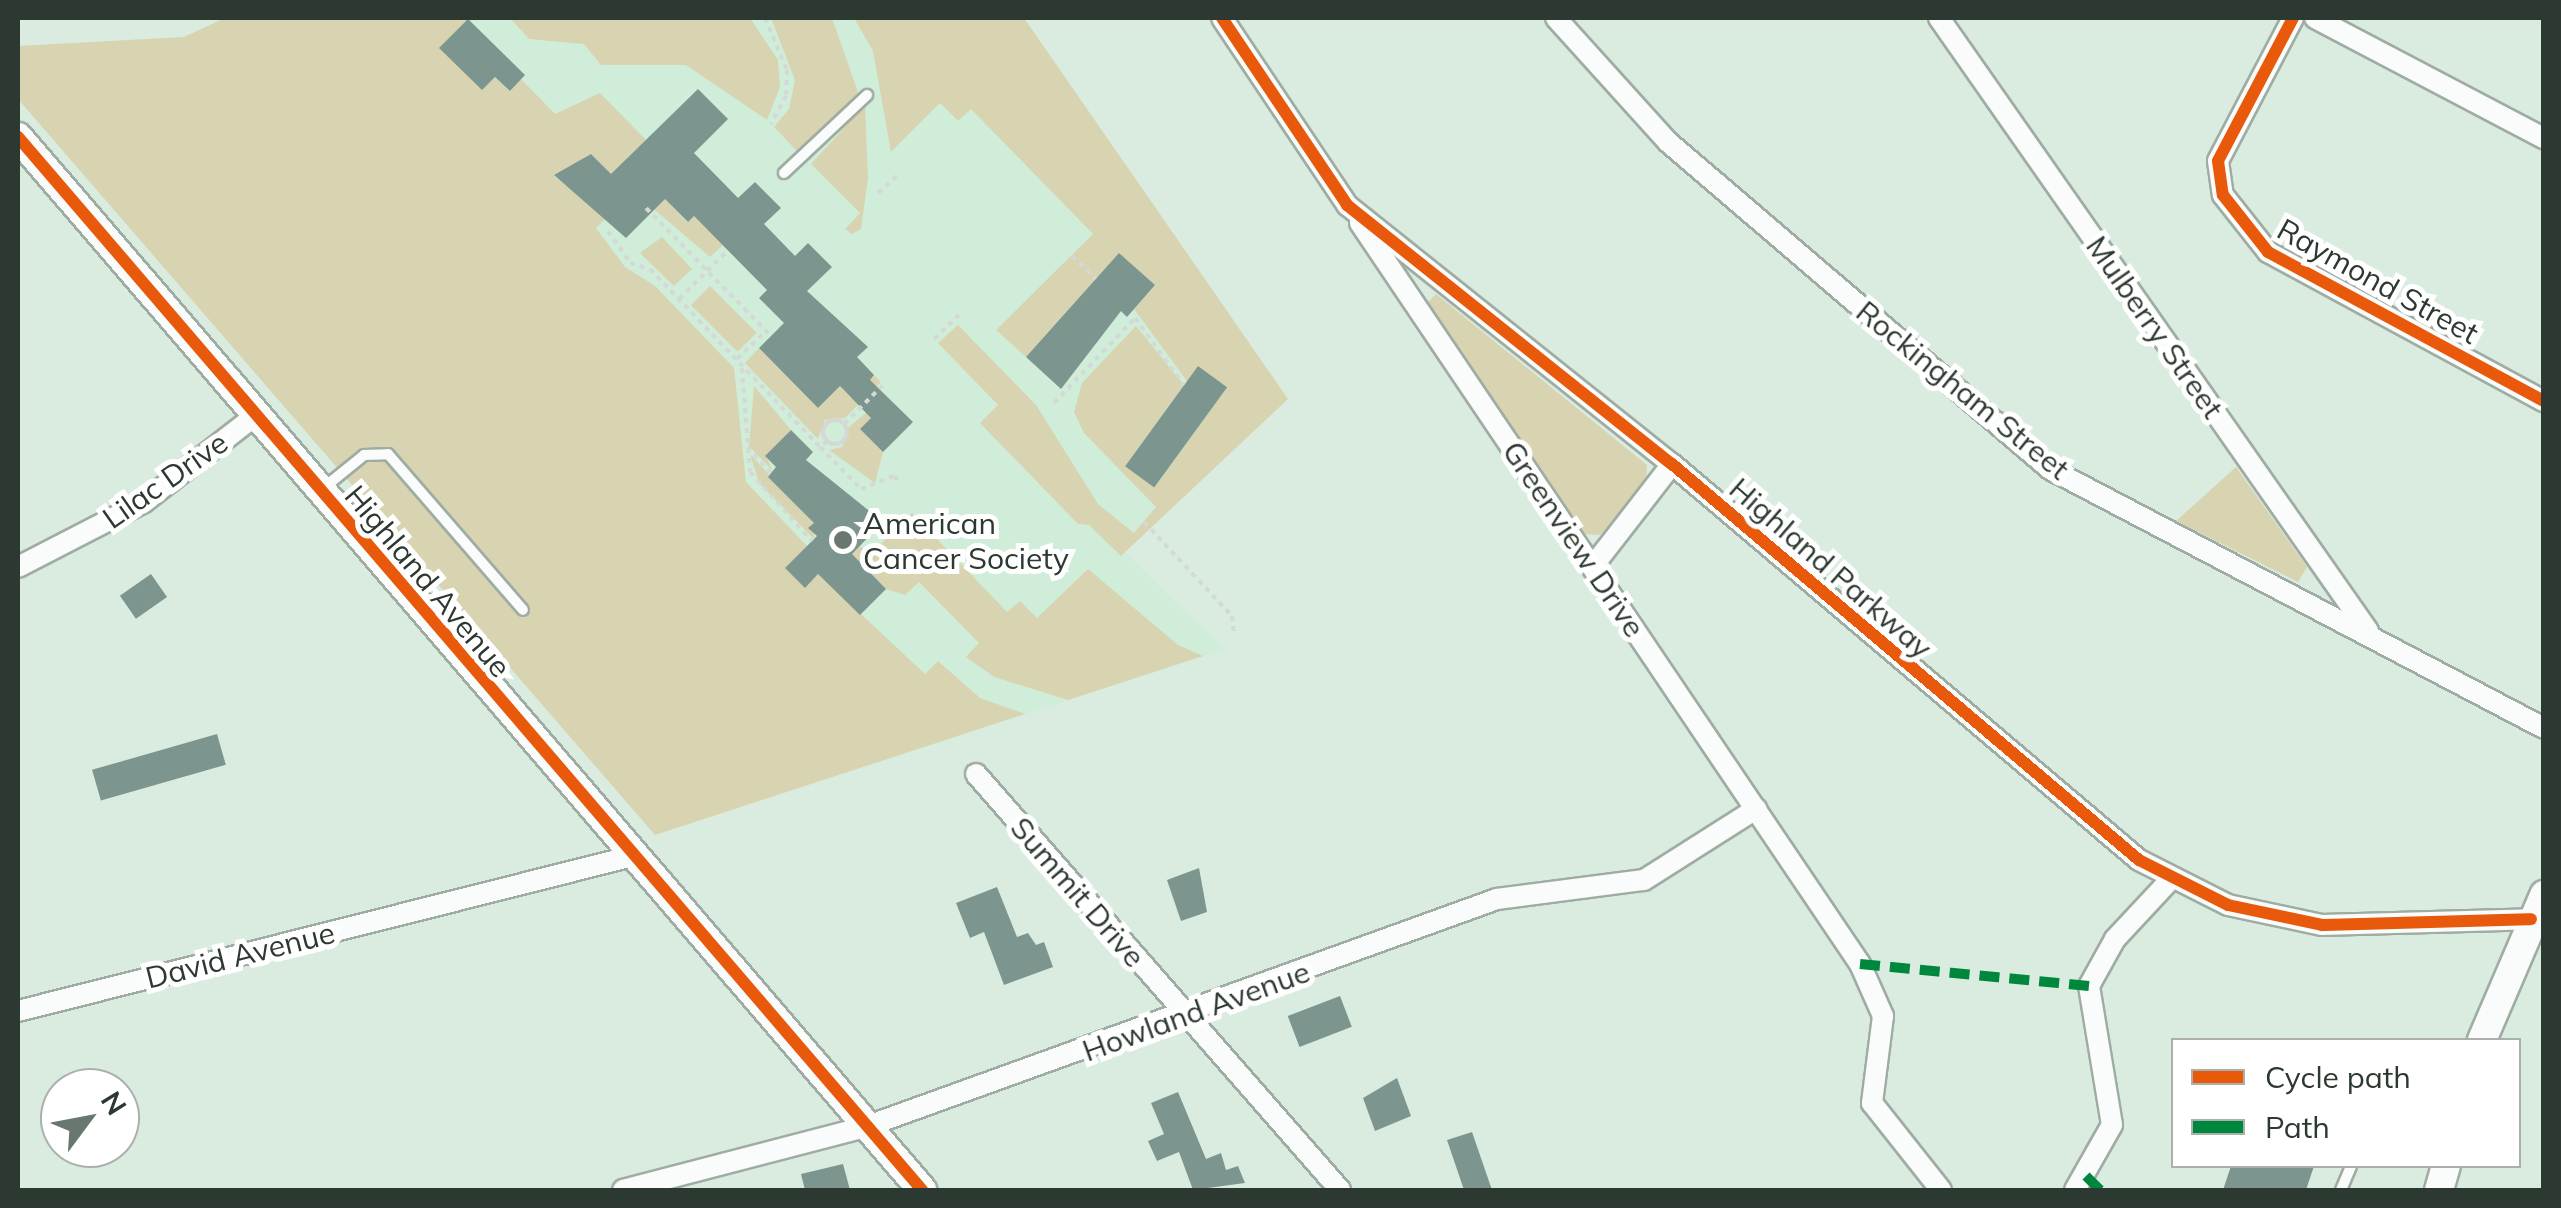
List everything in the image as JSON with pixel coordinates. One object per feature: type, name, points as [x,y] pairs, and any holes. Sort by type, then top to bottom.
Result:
[{"type":"street","name":"Highland Parkway","points":[[1222,18],[1348,205],[1672,464],[2105,835],[2170,879],[2228,905],[2322,924],[2537,907]]},
{"type":"street","name":"Rockingham Street","points":[[1556,18],[1668,142],[2050,469],[2544,728]]},
{"type":"street","name":"Mulberry Street","points":[[1939,18],[2371,636]]},
{"type":"street","name":"Raymond Street","points":[[2293,18],[2214,177],[2268,252],[2544,401]]},
{"type":"street","points":[[2315,18],[2544,138]]},
{"type":"street","name":"Highland Avenue","points":[[18,136],[629,857],[922,1190]]},
{"type":"street","name":"Greenview Drive","points":[[1348,205],[1800,874],[1883,1016],[1872,1103],[1941,1190]]},
{"type":"street","name":"Lilac Drive","points":[[18,567],[144,502],[256,415]]},
{"type":"street","points":[[1593,566],[1672,464]]},
{"type":"street","name":"Summit Drive","points":[[976,774],[1340,1190]]},
{"type":"street","name":"Howland Avenue","points":[[623,1190],[865,1126],[1186,1017],[1497,898],[1644,880],[1756,810]]},
{"type":"street","name":"David Avenue","points":[[18,1011],[629,857]]},
{"type":"street","points":[[2075,1190],[2112,1124],[2089,986],[2115,939],[2170,879]]},
{"type":"street","points":[[2483,1038],[2537,907]]},
{"type":"lane","points":[[784,173],[866,95]]},
{"type":"lane","points":[[320,490],[364,454],[388,454],[523,610]]},
{"type":"path","points":[[764,18],[787,70],[786,96],[770,124]]},
{"type":"path","points":[[878,193],[897,176]]},
{"type":"path","points":[[646,208],[771,336]]},
{"type":"path","points":[[608,231],[630,263],[650,269],[860,488],[894,476],[899,482]]},
{"type":"path","points":[[679,299],[728,250]]},
{"type":"path","points":[[1072,256],[1096,279]]},
{"type":"path","points":[[934,339],[959,315]]},
{"type":"path","points":[[1054,404],[1135,318],[1184,386]]},
{"type":"path","points":[[766,331],[738,361],[747,447],[758,485],[812,540]]},
{"type":"path","points":[[820,447],[826,440],[826,425],[844,424],[883,385]]},
{"type":"path","points":[[826,440],[844,441],[844,424]]},
{"type":"path","points":[[747,447],[771,473]]},
{"type":"path","points":[[1144,522],[1232,616],[1234,634]]},
{"type":"shaded area","points":[[225,18],[1024,18],[1288,399],[1125,552],[1225,649],[655,835],[18,99],[18,46],[184,37]]},
{"type":"shaded area","points":[[225,18],[469,18],[440,48],[482,89],[495,77],[510,91],[521,79],[555,114],[600,93],[646,140],[627,158],[633,197],[591,154],[554,176],[607,217],[596,228],[625,267],[655,286],[734,368],[746,482],[807,546],[786,569],[805,587],[818,574],[925,674],[938,661],[980,698],[1025,714],[655,835],[18,99],[18,46],[184,37]]},
{"type":"shaded area","points":[[510,18],[750,18],[778,60],[780,87],[767,120],[686,65],[601,65],[584,44],[529,39]]},
{"type":"shaded area","points":[[771,18],[832,18],[859,95],[799,153],[774,127],[789,109],[795,80]]},
{"type":"shaded area","points":[[854,18],[1024,18],[1288,399],[1121,556],[1089,525],[1078,524],[980,423],[998,405],[938,343],[958,325],[1036,405],[1098,504],[1134,533],[1156,507],[1084,433],[1074,412],[1082,383],[1136,326],[1184,385],[1126,465],[1155,487],[1227,387],[1198,366],[1187,381],[1134,309],[1155,285],[1119,253],[1026,357],[996,330],[1093,234],[971,109],[958,121],[940,103],[891,152],[873,51]]},
{"type":"shaded area","points":[[865,105],[868,178],[861,229],[852,234],[845,229],[860,213],[811,164]]},
{"type":"shaded area","points":[[660,194],[687,222],[694,216],[723,245],[710,257],[649,205]]},
{"type":"shaded area","points":[[662,237],[692,269],[674,286],[640,253]]},
{"type":"shaded area","points":[[710,286],[757,333],[738,352],[691,305]]},
{"type":"shaded area","points":[[1436,294],[1647,465],[1646,488],[1600,535],[1581,534],[1425,305]]},
{"type":"shaded area","points":[[759,348],[818,408],[840,386],[851,398],[874,375],[881,382],[845,418],[825,420],[818,439],[745,363]]},
{"type":"shaded area","points":[[754,386],[791,430],[766,456],[773,471],[749,446]]},
{"type":"shaded area","points":[[868,411],[873,416],[861,430],[883,452],[875,483],[829,450],[842,447],[849,427]]},
{"type":"shaded area","points":[[750,454],[814,523],[814,539],[759,483]]},
{"type":"shaded area","points":[[2236,467],[2307,567],[2298,582],[2176,521]]},
{"type":"shaded area","points":[[912,513],[1007,612],[1020,601],[1037,618],[1088,569],[1178,645],[1203,656],[1068,700],[994,677],[966,657],[979,643],[919,582],[905,595],[886,589],[851,554],[860,546],[870,555]]},
{"type":"building","points":[[468,19],[525,75],[510,91],[495,77],[482,90],[439,48]]},
{"type":"building","points":[[698,89],[728,119],[694,153],[738,198],[755,182],[781,208],[764,224],[795,256],[808,243],[832,267],[807,291],[868,347],[857,357],[874,375],[870,380],[913,422],[883,452],[860,429],[871,418],[840,386],[818,408],[759,348],[784,323],[759,298],[767,290],[694,216],[688,222],[665,199],[626,238],[554,175],[591,154],[611,174]]},
{"type":"building","points":[[1119,253],[1155,285],[1127,317],[1121,311],[1061,389],[1026,357]]},
{"type":"building","points":[[1198,366],[1227,387],[1154,487],[1125,466]]},
{"type":"building","points":[[791,430],[813,452],[806,460],[883,522],[852,554],[886,589],[860,615],[818,574],[805,588],[785,568],[817,536],[808,528],[814,523],[768,477],[776,467],[765,456]]},
{"type":"building","points":[[151,574],[167,597],[136,619],[120,596]]},
{"type":"building","points":[[217,734],[226,765],[101,801],[92,770]]},
{"type":"building","points":[[1199,868],[1207,912],[1181,921],[1167,880]]},
{"type":"building","points":[[997,887],[1017,937],[1028,933],[1036,945],[1044,942],[1053,967],[1004,985],[984,932],[970,938],[956,903]]},
{"type":"building","points":[[1340,996],[1352,1027],[1300,1047],[1288,1016]]},
{"type":"building","points":[[1397,1078],[1411,1116],[1375,1131],[1363,1098]]},
{"type":"building","points":[[1178,1092],[1206,1159],[1221,1153],[1226,1170],[1238,1166],[1245,1183],[1193,1190],[1179,1152],[1157,1161],[1148,1141],[1164,1134],[1151,1103]]},
{"type":"building","points":[[1472,1132],[1492,1190],[1464,1190],[1447,1140]]},
{"type":"building","points":[[843,1164],[850,1190],[805,1190],[801,1174]]},
{"type":"building","points":[[2230,1168],[2313,1168],[2306,1190],[2223,1190]]},
{"type":"marked path","points":[[1860,964],[2089,986]]},
{"type":"marked path","points":[[2086,1176],[2100,1190]]},
{"type":"cycle path","points":[[1222,18],[1347,205],[1672,464],[2139,860],[2228,905],[2322,925],[2531,919]]},
{"type":"cycle path","points":[[2293,18],[2218,161],[2223,195],[2268,252],[2544,401]]},
{"type":"cycle path","points":[[18,137],[922,1190]]},
{"type":"place","name":"American Cancer Society","points":[[843,540]]}]
